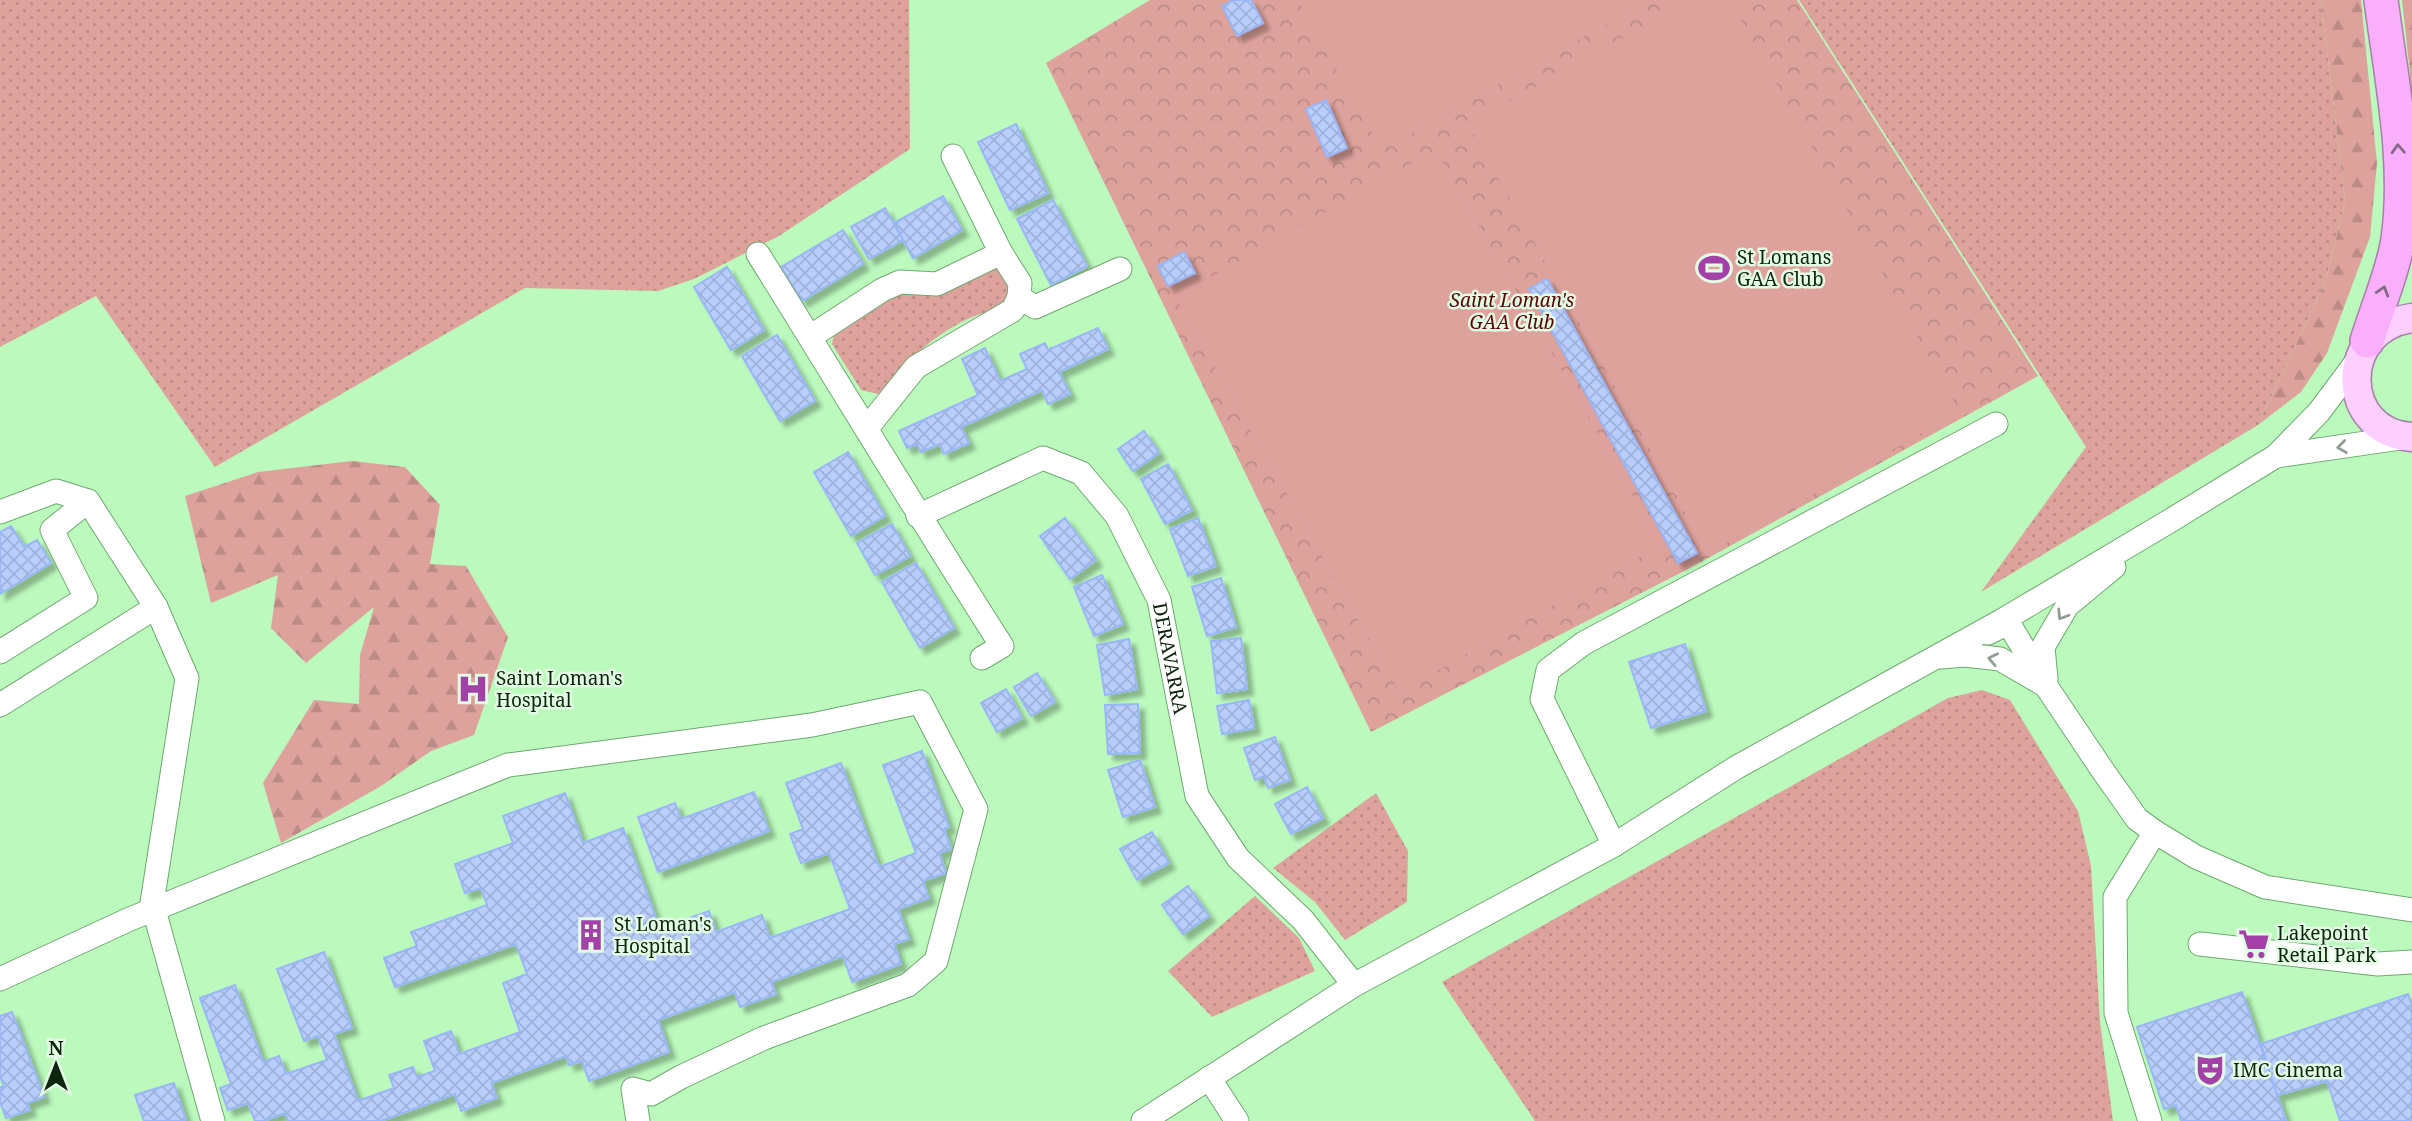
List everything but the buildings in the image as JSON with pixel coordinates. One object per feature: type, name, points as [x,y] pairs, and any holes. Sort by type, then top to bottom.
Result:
[{"type":"highway","points":[[2362,351],[2398,241],[2401,198],[2398,133],[2381,0]]},
{"type":"main road","points":[[2410,437],[2388,431],[2371,418],[2360,401],[2355,381],[2362,351],[2381,328],[2398,320],[2412,318]]},
{"type":"street","points":[[867,428],[916,367],[1013,310],[1019,297],[1020,283],[1000,253],[953,156]]},
{"type":"street","points":[[810,337],[882,290],[900,282],[937,284],[1000,253]]},
{"type":"street","points":[[758,254],[867,428],[918,516],[1002,646],[982,659]]},
{"type":"street","points":[[1019,297],[1035,307],[1119,269]]},
{"type":"street","points":[[1143,1121],[1354,985],[1614,845],[1737,767],[1935,658],[2276,456],[2319,412],[2362,351]]},
{"type":"street","points":[[1614,845],[1542,699],[1548,670],[1584,643],[1996,424]]},
{"type":"street","points":[[2276,456],[2410,437]]},
{"type":"street","name":"DERAVARRA","points":[[918,516],[1043,458],[1081,473],[1118,516],[1159,600],[1197,796],[1238,858],[1303,919],[1354,985]]},
{"type":"street","points":[[0,512],[56,491],[88,501],[156,607],[187,678],[152,903],[214,1121]]},
{"type":"street","points":[[0,652],[86,598],[52,530],[88,501]]},
{"type":"street","points":[[2046,686],[2043,647],[2067,606],[2168,522]]},
{"type":"street","points":[[0,705],[156,607]]},
{"type":"street","points":[[1959,644],[2009,625],[2046,686],[2137,819],[2196,857],[2265,887],[2412,910]]},
{"type":"street","points":[[1935,658],[1965,655],[2000,659],[2046,686]]},
{"type":"street","points":[[0,979],[153,909],[508,765],[812,725],[920,702],[976,808],[936,961],[908,985],[764,1038],[681,1076],[651,1094],[633,1089],[638,1121]]},
{"type":"street","points":[[2150,1121],[2116,1013],[2115,897],[2155,832]]},
{"type":"street","points":[[2200,944],[2333,961],[2378,964],[2412,962]]},
{"type":"street","points":[[1209,1078],[1237,1121]]},
{"type":"green space","points":[[0,0],[909,0],[910,149],[779,236],[694,279],[658,291],[525,288],[215,467],[96,296],[0,347]]},
{"type":"green space","name":"Saint Loman's GAA Club","points":[[1150,0],[1797,0],[2038,376],[1692,567],[1371,732],[1046,63]]},
{"type":"green space","points":[[1298,0],[1650,0],[1382,150]]},
{"type":"green space","name":"St Lomans GAA Club","points":[[1691,0],[1729,0],[1960,412],[1708,553],[1468,124]]},
{"type":"green space","points":[[1799,0],[2321,0],[2345,201],[2325,283],[2258,425],[1981,592],[2086,447]]},
{"type":"green space","points":[[2321,0],[2361,0],[2377,163],[2370,237],[2327,353],[2301,392],[2258,425],[2325,283],[2345,201]]},
{"type":"green space","points":[[2402,0],[2412,0],[2412,139],[2410,73]]},
{"type":"green space","points":[[1436,150],[1661,545],[1399,692],[1175,297]]},
{"type":"green space","points":[[986,267],[999,269],[1008,283],[1009,298],[1002,308],[976,315],[942,333],[912,358],[878,394],[861,390],[832,344],[834,333],[902,291]]},
{"type":"green space","points":[[352,461],[405,467],[440,505],[430,564],[466,566],[508,637],[474,735],[431,751],[381,786],[281,843],[263,783],[314,700],[359,704],[360,655],[374,607],[306,663],[271,628],[278,575],[211,603],[185,496],[258,472]]},
{"type":"green space","points":[[1982,690],[2010,700],[2078,811],[2091,866],[2100,1022],[2113,1121],[1535,1121],[1442,982],[1948,698]]},
{"type":"green space","points":[[1376,793],[1408,851],[1407,902],[1345,940],[1315,902],[1273,868]]},
{"type":"green space","points":[[1255,896],[1299,938],[1315,971],[1212,1017],[1168,971]]},
{"type":"place","name":"St Lomans GAA Club","points":[[1714,268]]},
{"type":"place","name":"Saint Loman's Hospital","points":[[473,689]]},
{"type":"place","name":"St Loman's Hospital","points":[[591,935]]},
{"type":"place","name":"Lakepoint Retail Park","points":[[2254,944]]},
{"type":"place","name":"IMC Cinema","points":[[2210,1070]]}]
